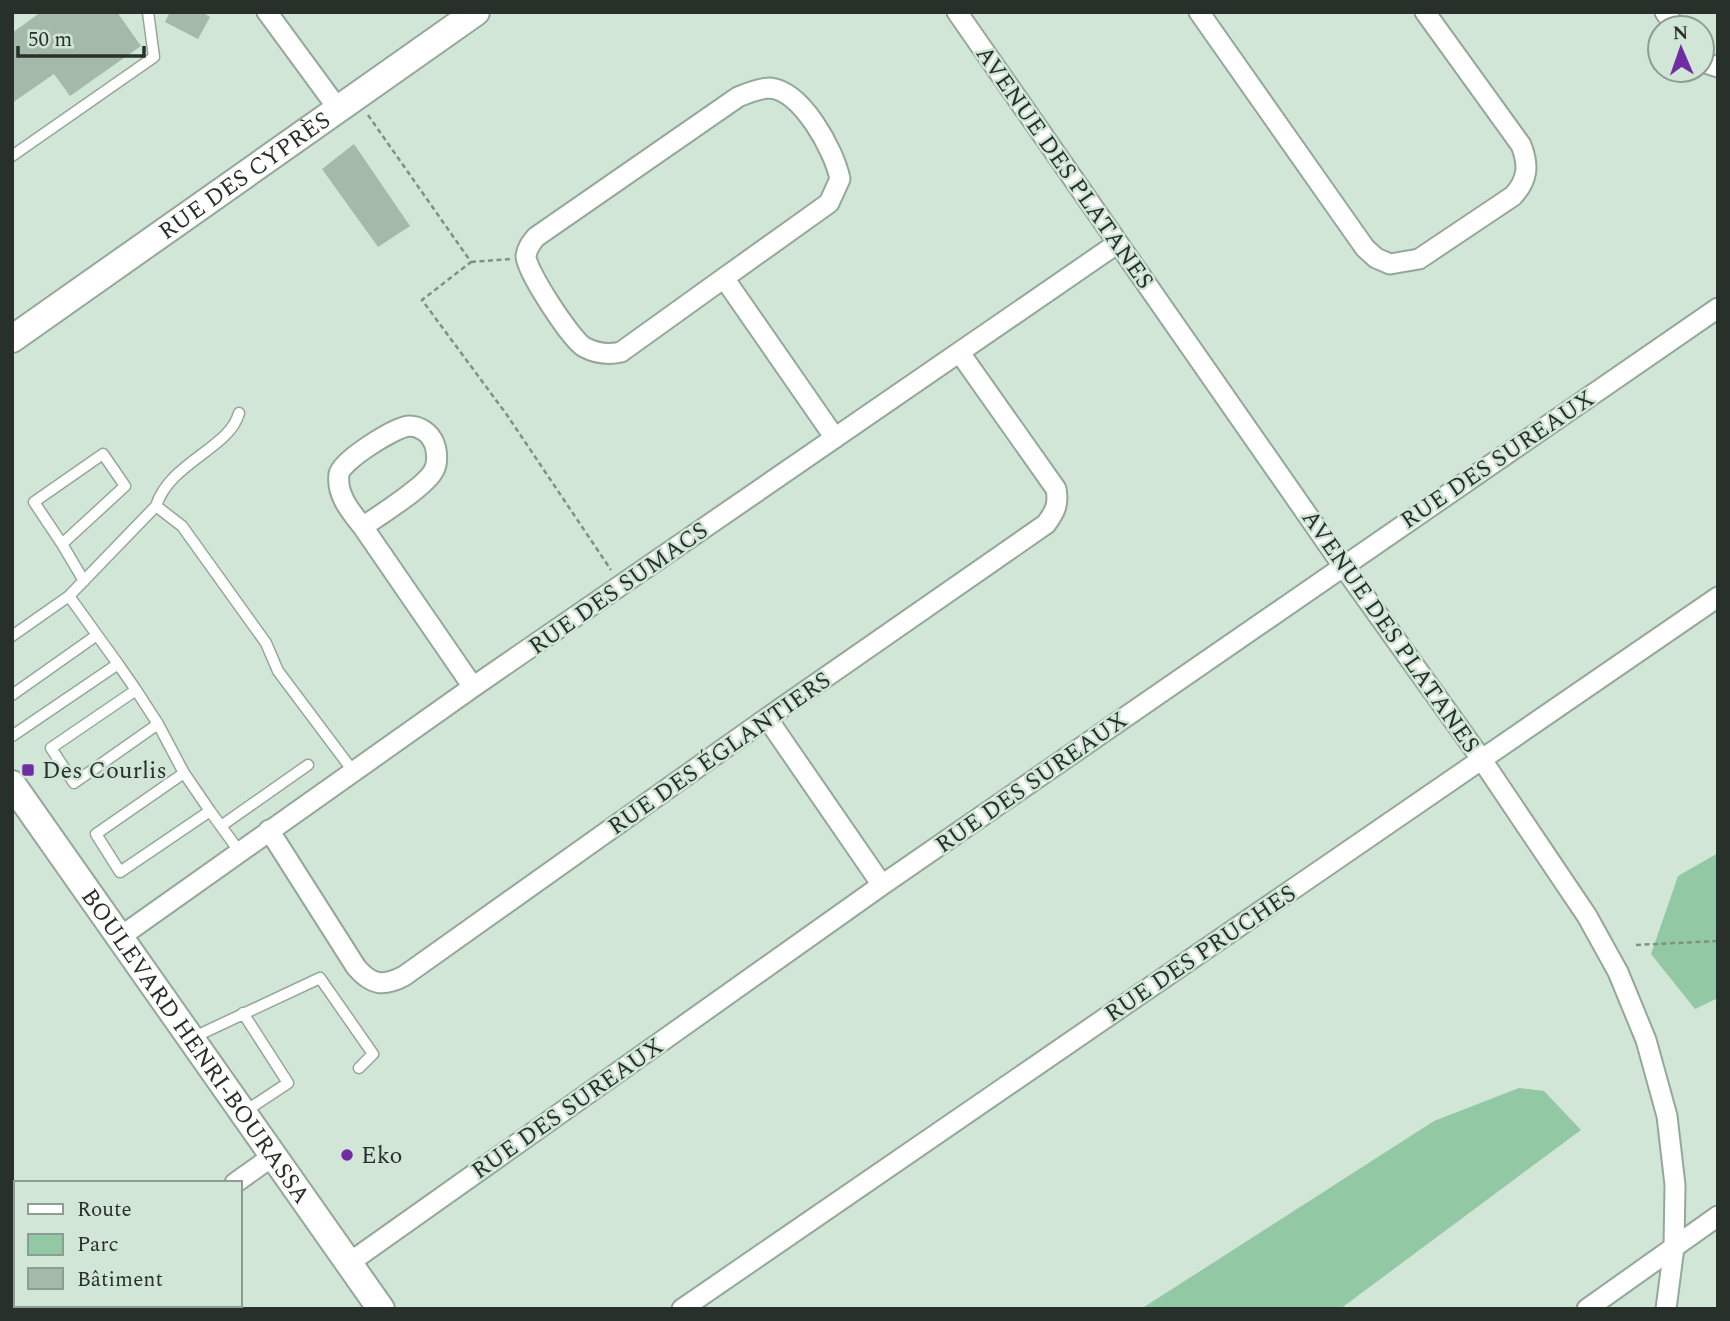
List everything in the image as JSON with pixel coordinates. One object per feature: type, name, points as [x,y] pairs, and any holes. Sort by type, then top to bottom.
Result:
[{"type":"main road","name":"RUE DES CYPRÈS","points":[[12,339],[476,12]]},
{"type":"main road","name":"BOULEVARD HENRI-BOURASSA","points":[[12,784],[381,1309]]},
{"type":"street","points":[[267,12],[339,110]]},
{"type":"street","name":"AVENUE DES PLATANES","points":[[957,12],[1482,760],[1587,916],[1619,972],[1646,1040],[1667,1116],[1675,1185],[1674,1247],[1667,1309]]},
{"type":"street","points":[[1199,12],[1366,248],[1376,258],[1390,264],[1419,259],[1513,196],[1522,187],[1526,173],[1526,158],[1521,145],[1425,12]]},
{"type":"street","points":[[770,88],[785,93],[797,102],[832,151],[840,179],[829,203],[724,278],[621,352],[608,355],[595,352],[577,342],[530,274],[526,258],[528,247],[536,237],[738,97],[754,90],[770,88]]},
{"type":"street","name":"RUE DES SUMACS","points":[[120,937],[473,687],[1118,243]]},
{"type":"street","points":[[724,278],[835,438]]},
{"type":"street","name":"RUE DES SUREAUX","points":[[349,1263],[883,885],[1718,308]]},
{"type":"street","name":"RUE DES ÉGLANTIERS","points":[[269,830],[356,967],[366,978],[379,985],[393,982],[1046,524],[1055,512],[1058,499],[1056,489],[960,353]]},
{"type":"street","points":[[363,527],[426,482],[435,470],[437,457],[434,442],[424,430],[410,426],[396,430],[349,461],[340,470],[339,482],[345,504],[473,687]]},
{"type":"street","name":"RUE DES PRUCHES","points":[[682,1309],[1718,597]]},
{"type":"street","points":[[767,718],[883,885]]},
{"type":"street","points":[[238,1181],[273,1156]]},
{"type":"street","points":[[1587,1309],[1718,1216]]},
{"type":"lane","points":[[12,156],[154,57],[148,12]]},
{"type":"lane","points":[[12,636],[69,596],[84,582],[156,506],[160,492],[174,475],[235,426],[239,413]]},
{"type":"lane","points":[[62,544],[125,486],[103,454],[34,502],[84,582]]},
{"type":"lane","points":[[156,506],[182,526],[266,643],[278,671],[354,771]]},
{"type":"lane","points":[[69,596],[136,690],[184,773],[239,851]]},
{"type":"lane","points":[[12,695],[97,635]]},
{"type":"lane","points":[[12,736],[118,664]]},
{"type":"lane","points":[[136,690],[51,748],[75,783],[158,724]]},
{"type":"lane","points":[[221,826],[308,765]]},
{"type":"lane","points":[[184,773],[96,834],[120,872],[210,811]]},
{"type":"lane","points":[[191,1038],[320,978],[373,1054],[359,1068]]},
{"type":"lane","points":[[243,1013],[288,1083],[243,1113]]},
{"type":"path","points":[[339,110],[365,110],[471,262]]},
{"type":"path","points":[[526,258],[471,262],[422,300],[507,415],[622,585]]},
{"type":"path","points":[[1636,944],[1718,941]]},
{"type":"green space","points":[[1718,853],[1718,998],[1695,1009],[1651,954],[1678,876]]},
{"type":"green space","points":[[1519,1088],[1544,1091],[1581,1130],[1340,1309],[1141,1309],[1434,1121]]},
{"type":"building","points":[[41,12],[117,12],[141,46],[70,96],[54,74],[12,103],[12,33]]},
{"type":"building","points":[[170,12],[202,12],[210,17],[198,39],[165,22]]},
{"type":"building","points":[[354,144],[410,226],[378,247],[322,169]]},
{"type":"place","name":"Des Courlis","points":[[28,770]]},
{"type":"place","name":"Eko","points":[[347,1155]]}]
